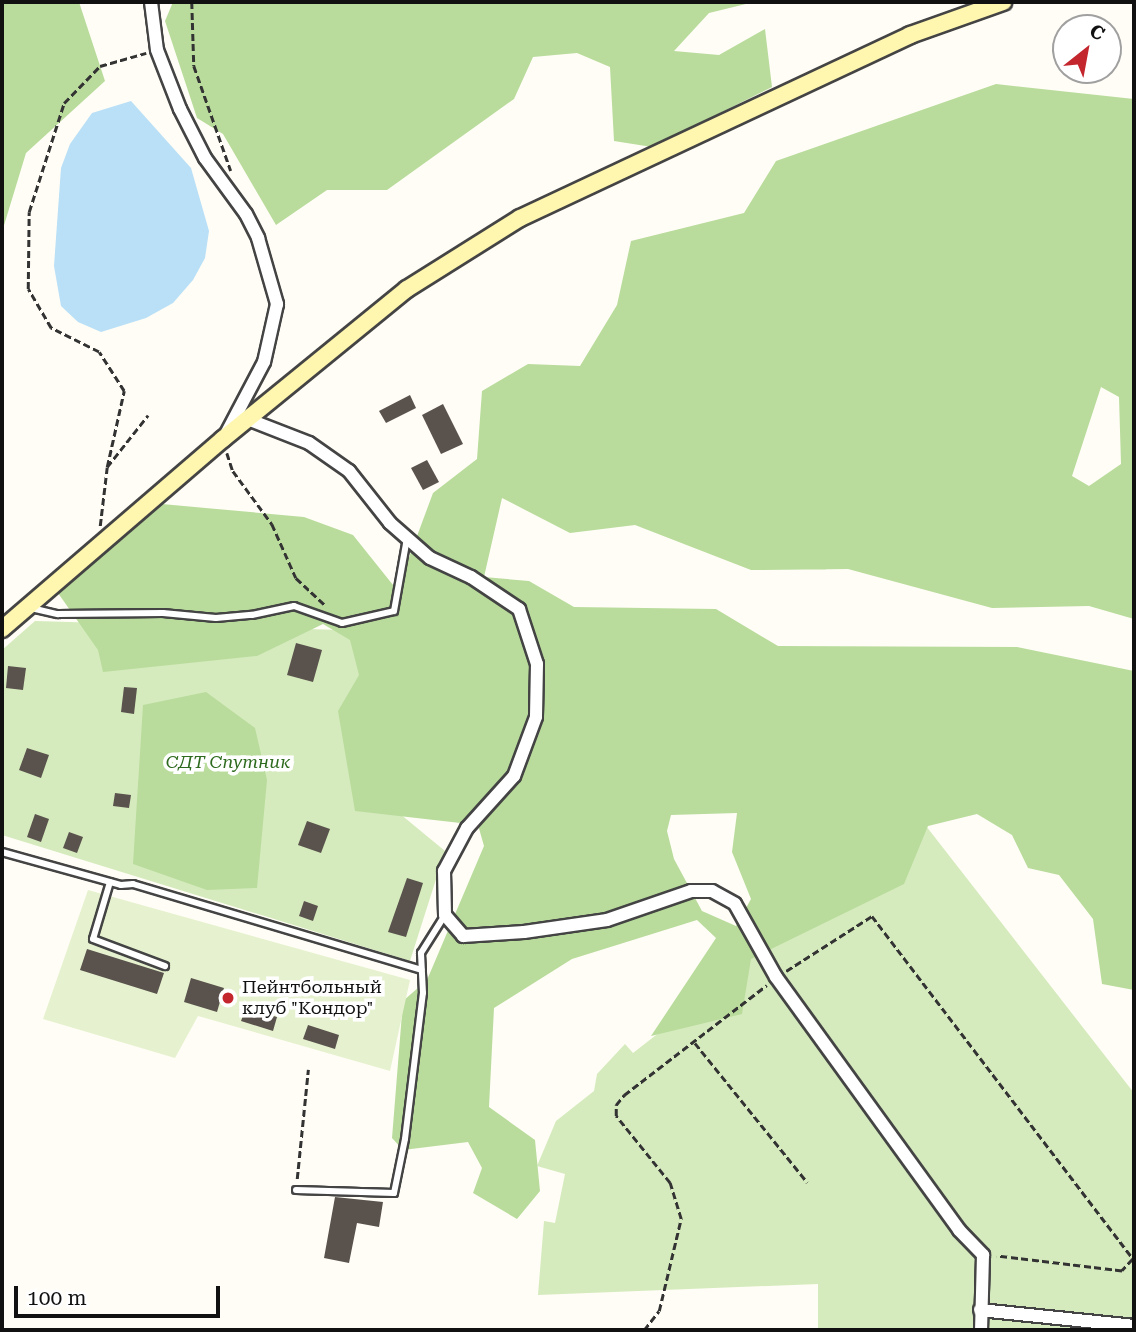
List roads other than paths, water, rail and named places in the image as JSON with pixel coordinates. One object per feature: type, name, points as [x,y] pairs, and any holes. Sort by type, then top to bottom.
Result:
[{"type":"main road","points":[[2,629],[30,608],[223,439],[407,289],[520,218],[910,35],[1003,2]]},
{"type":"street","points":[[150,2],[157,50],[180,109],[205,158],[246,214],[258,238],[277,304],[264,362],[223,439]]},
{"type":"street","points":[[250,419],[309,443],[349,471],[390,523],[430,558],[471,577],[519,609],[537,664],[536,717],[514,776],[467,828],[444,870],[445,915],[463,936],[524,932],[607,920],[691,891],[712,891],[735,904],[776,977],[959,1230],[983,1255],[981,1330]]},
{"type":"street","points":[[980,1310],[1134,1326]]},
{"type":"lane","points":[[30,608],[58,614],[163,613],[216,618],[252,615],[294,606],[342,623],[394,611],[407,538]]},
{"type":"lane","points":[[2,852],[110,882],[133,884],[421,970]]},
{"type":"lane","points":[[110,882],[93,939],[165,966]]},
{"type":"lane","points":[[296,1190],[394,1193],[408,1112],[423,993],[421,953],[445,915]]},
{"type":"water","points":[[131,101],[191,168],[209,231],[205,258],[193,280],[173,303],[146,318],[101,332],[78,322],[61,306],[54,266],[61,168],[70,144],[92,113]]},
{"type":"place","name":"Пейнтбольный клуб \"Кондор\"","points":[[228,998]]},
{"type":"park label","name":"СДТ Спутник","points":[[228,762]]}]
